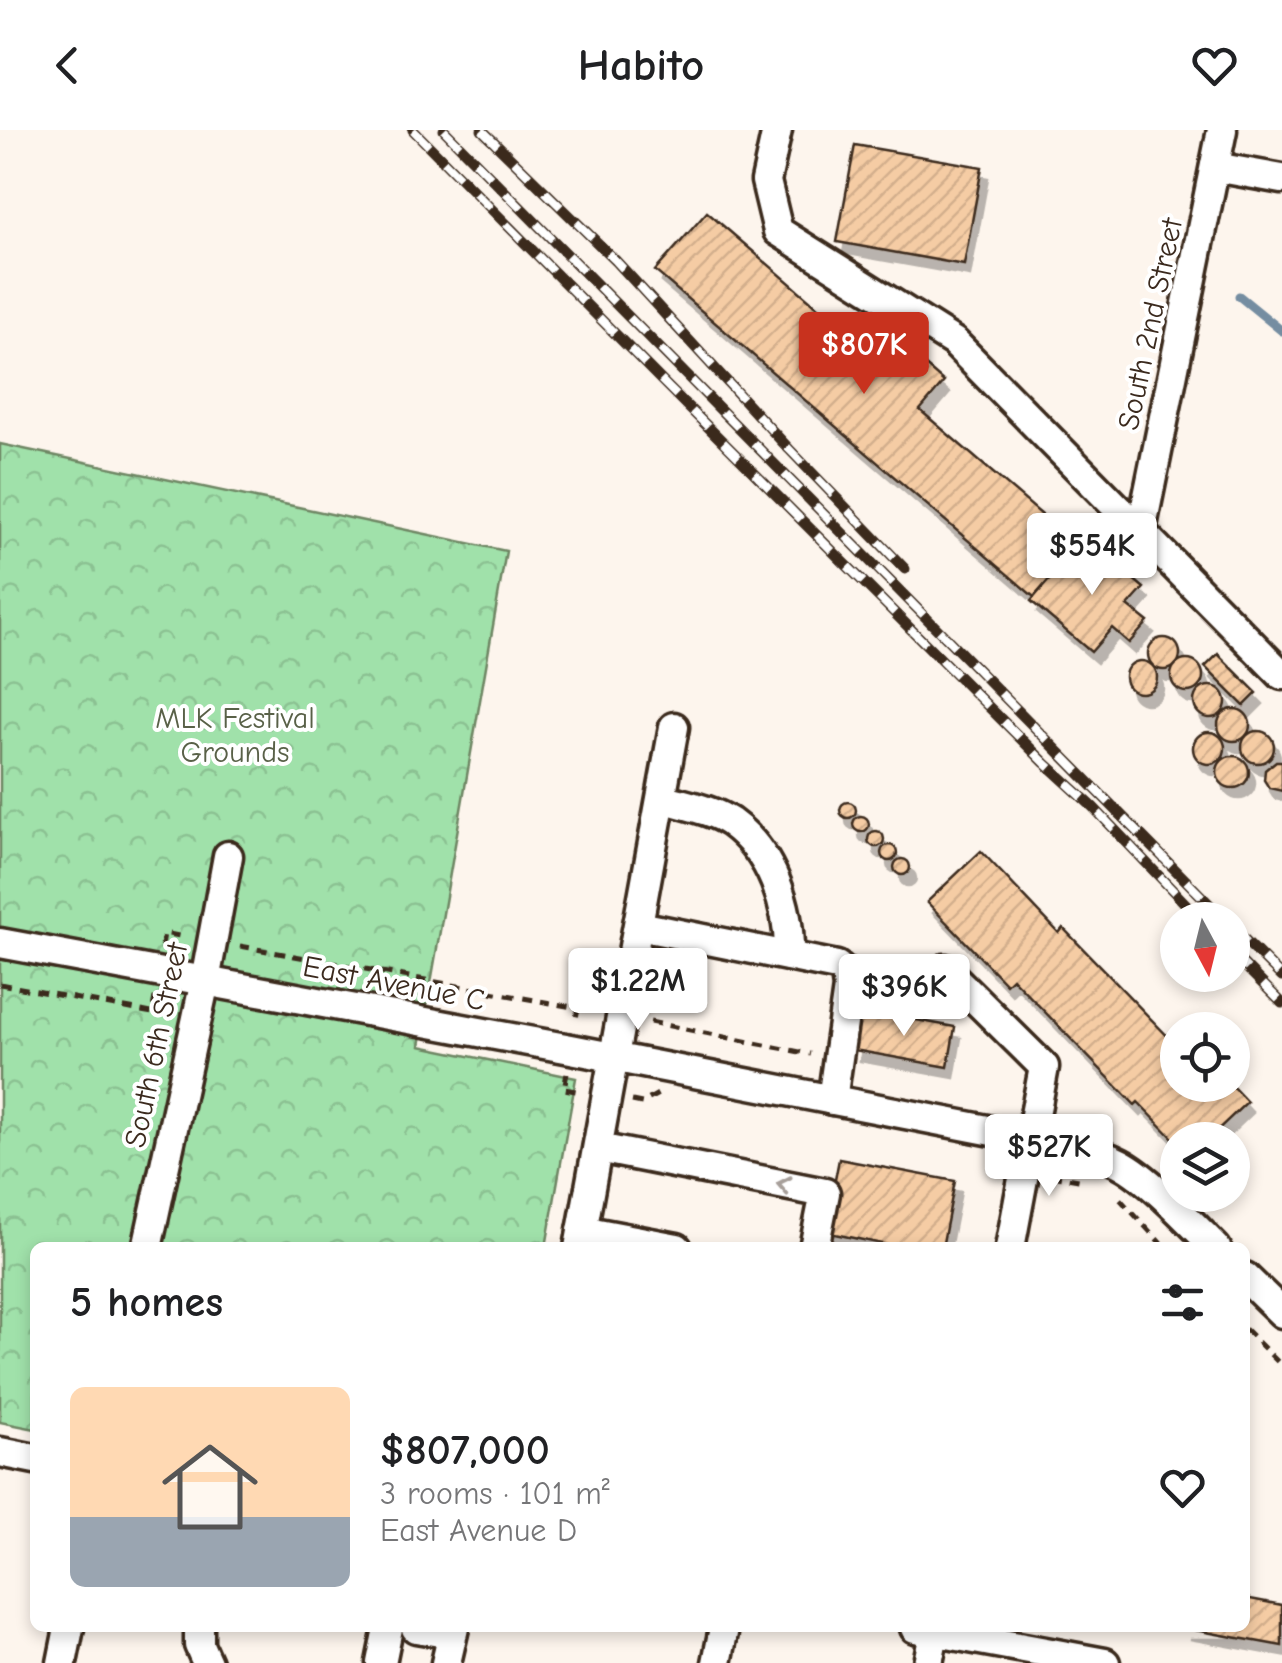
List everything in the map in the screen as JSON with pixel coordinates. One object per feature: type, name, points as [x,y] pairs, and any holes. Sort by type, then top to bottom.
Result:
[{"type":"street","points":[[777,130],[766,181],[778,231],[954,342],[1282,675]]},
{"type":"street","name":"South 2nd Street","points":[[1141,530],[1222,130]]},
{"type":"street","points":[[1216,167],[1282,179]]},
{"type":"street","points":[[619,1242],[580,1238],[674,726]]},
{"type":"street","points":[[662,798],[730,822],[749,841],[778,885],[789,930],[789,956]]},
{"type":"street","name":"South 6th Street","points":[[147,1242],[205,981],[228,856]]},
{"type":"street","points":[[638,926],[837,966],[846,974],[848,988],[832,1100]]},
{"type":"street","name":"East Avenue C","points":[[0,944],[1086,1150],[1123,1164],[1141,1177],[1210,1242]]},
{"type":"street","points":[[946,969],[1044,1067],[1011,1242]]},
{"type":"street","points":[[598,1148],[825,1192],[815,1242]]},
{"type":"street","points":[[1250,1281],[1282,1312]]},
{"type":"street","points":[[0,1452],[30,1457]]},
{"type":"street","points":[[62,1663],[68,1632]]},
{"type":"street","points":[[199,1632],[199,1645],[207,1663]]},
{"type":"street","points":[[381,1663],[387,1632]]},
{"type":"street","points":[[446,1663],[453,1632]]},
{"type":"street","points":[[717,1663],[723,1632]]},
{"type":"street","points":[[928,1632],[928,1663]]},
{"type":"street","points":[[944,1632],[1105,1663]]},
{"type":"path","points":[[162,947],[164,933],[179,936]]},
{"type":"path","points":[[241,946],[588,1010]]},
{"type":"path","points":[[253,965],[257,949]]},
{"type":"path","points":[[0,984],[152,1014],[154,998]]},
{"type":"path","points":[[575,1024],[578,1008]]},
{"type":"path","points":[[662,1024],[671,1029],[838,1060]]},
{"type":"path","points":[[567,1076],[564,1089],[573,1090]]},
{"type":"path","points":[[1058,1178],[1094,1184]]},
{"type":"path","points":[[1118,1197],[1159,1242]]},
{"type":"path","points":[[1250,1333],[1282,1366]]},
{"type":"green space","name":"MLK Festival Grounds","points":[[0,444],[506,551],[420,1046],[576,1078],[547,1242],[30,1242],[30,1428],[0,1422]]},
{"type":"building","points":[[855,145],[982,167],[964,265],[837,242]]},
{"type":"building","points":[[707,212],[847,332],[864,313],[944,382],[920,410],[1078,546],[1034,597],[655,271]]},
{"type":"building","points":[[1085,538],[1144,588],[1128,606],[1148,622],[1129,643],[1112,628],[1091,652],[1031,601]]},
{"type":"building","points":[[1164,638],[1175,643],[1180,654],[1175,665],[1164,670],[1153,665],[1148,654],[1153,643]]},
{"type":"building","points":[[1218,654],[1257,693],[1244,706],[1205,667]]},
{"type":"building","points":[[1187,660],[1198,665],[1203,676],[1198,687],[1187,692],[1176,687],[1171,676],[1176,665]]},
{"type":"building","points":[[1141,661],[1152,666],[1157,677],[1152,688],[1141,693],[1130,688],[1125,677],[1130,666]]},
{"type":"building","points":[[1210,686],[1221,691],[1226,702],[1221,713],[1210,718],[1199,713],[1194,702],[1199,691]]},
{"type":"building","points":[[1234,709],[1245,714],[1250,725],[1245,736],[1234,741],[1223,736],[1218,725],[1223,714]]},
{"type":"building","points":[[1258,731],[1269,736],[1274,747],[1269,758],[1258,763],[1247,758],[1242,747],[1247,736]]},
{"type":"building","points":[[1209,732],[1220,737],[1225,748],[1220,759],[1209,764],[1198,759],[1193,748],[1198,737]]},
{"type":"building","points":[[1233,756],[1244,761],[1249,772],[1244,783],[1233,788],[1222,783],[1217,772],[1222,761]]},
{"type":"building","points":[[1282,761],[1282,791],[1269,788],[1264,780],[1265,770]]},
{"type":"building","points":[[848,802],[856,810],[848,818],[840,810]]},
{"type":"building","points":[[861,816],[869,824],[861,832],[853,824]]},
{"type":"building","points":[[876,831],[884,839],[876,847],[868,839]]},
{"type":"building","points":[[889,845],[897,853],[889,861],[881,853]]},
{"type":"building","points":[[981,851],[1059,933],[1063,928],[1160,1028],[1160,1102],[1247,1102],[1226,1122],[1160,1125],[1138,1102],[1135,1105],[1012,978],[1006,984],[927,902]]},
{"type":"building","points":[[902,859],[910,867],[902,875],[894,867]]},
{"type":"building","points":[[861,1010],[955,1027],[948,1067],[854,1050]]},
{"type":"building","points":[[839,1159],[955,1181],[943,1242],[872,1242],[825,1232]]},
{"type":"building","points":[[1250,1599],[1282,1605],[1282,1646],[1206,1632],[1250,1632]]},
{"type":"waterway","points":[[1239,296],[1282,331]]},
{"type":"railway","points":[[413,130],[1184,902]]},
{"type":"railway","points":[[444,130],[1207,902]]},
{"type":"railway","points":[[482,130],[616,261],[905,569]]},
{"type":"railway","points":[[1250,945],[1282,977]]},
{"type":"railway","points":[[1250,971],[1282,1003]]}]
